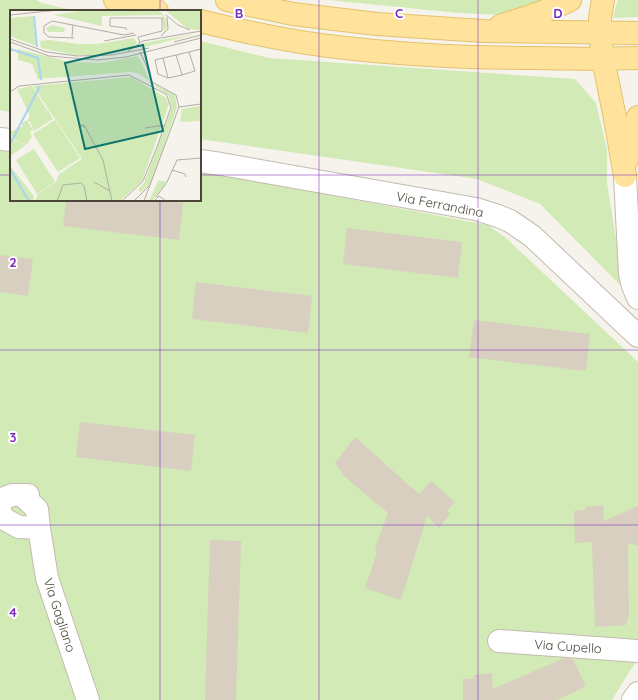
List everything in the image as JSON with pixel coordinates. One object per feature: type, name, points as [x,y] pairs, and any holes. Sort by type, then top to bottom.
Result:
[{"type":"main road","points":[[115,0],[153,10]]},
{"type":"main road","points":[[227,0],[293,14],[377,24],[483,31],[638,33]]},
{"type":"main road","points":[[483,31],[543,11],[570,0]]},
{"type":"main road","points":[[603,0],[600,18],[603,59],[625,176]]},
{"type":"main road","points":[[201,21],[254,34],[336,47],[380,52],[480,58],[638,58]]},
{"type":"main road","points":[[625,176],[630,136],[638,116]]},
{"type":"street","points":[[0,139],[10,140]]},
{"type":"street","name":"Via Ferrandina","points":[[201,161],[476,209],[498,216],[510,221],[532,236],[638,336]]},
{"type":"street","points":[[625,176],[630,274],[632,286],[638,298]]},
{"type":"street","name":"Via Gagliano","points":[[0,505],[2,500],[12,495],[28,495],[25,498],[37,509],[47,578],[88,700]]},
{"type":"street","points":[[0,512],[4,519],[19,527],[39,528]]},
{"type":"street","name":"Via Cupello","points":[[499,641],[638,650]]},
{"type":"street","points":[[633,700],[638,693]]},
{"type":"green space","points":[[0,0],[36,0],[42,3],[71,10],[10,10],[10,112],[0,110]]},
{"type":"green space","points":[[328,0],[550,0],[502,15],[459,13]]},
{"type":"green space","points":[[618,0],[638,0],[638,17],[613,18]]},
{"type":"green space","points":[[201,41],[269,58],[575,79],[596,103],[607,150],[607,183],[624,289],[540,204],[477,179],[201,139]]},
{"type":"green space","points":[[0,151],[10,152],[10,201],[201,201],[201,173],[230,176],[487,225],[505,237],[638,362],[638,658],[612,700],[0,700]]},
{"type":"building","points":[[66,201],[165,201],[183,203],[179,240],[63,226]]},
{"type":"building","points":[[347,228],[462,242],[458,278],[343,264]]},
{"type":"building","points":[[0,255],[33,259],[28,296],[0,292]]},
{"type":"building","points":[[196,282],[312,296],[308,333],[192,319]]},
{"type":"building","points":[[474,320],[590,334],[586,371],[469,357]]},
{"type":"building","points":[[80,422],[195,435],[191,471],[76,457]]},
{"type":"building","points":[[355,437],[419,494],[431,481],[455,502],[447,511],[450,514],[439,528],[427,516],[401,600],[365,588],[377,553],[375,548],[388,513],[344,476],[335,463]]},
{"type":"building","points":[[603,505],[604,521],[638,506],[638,546],[628,543],[629,613],[626,625],[595,627],[592,542],[575,543],[574,511],[586,510],[585,507]]},
{"type":"building","points":[[210,540],[241,541],[236,700],[205,700]]},
{"type":"building","points":[[564,658],[573,659],[586,686],[557,700],[463,700],[463,679],[474,679],[474,675],[492,673],[493,689]]}]
